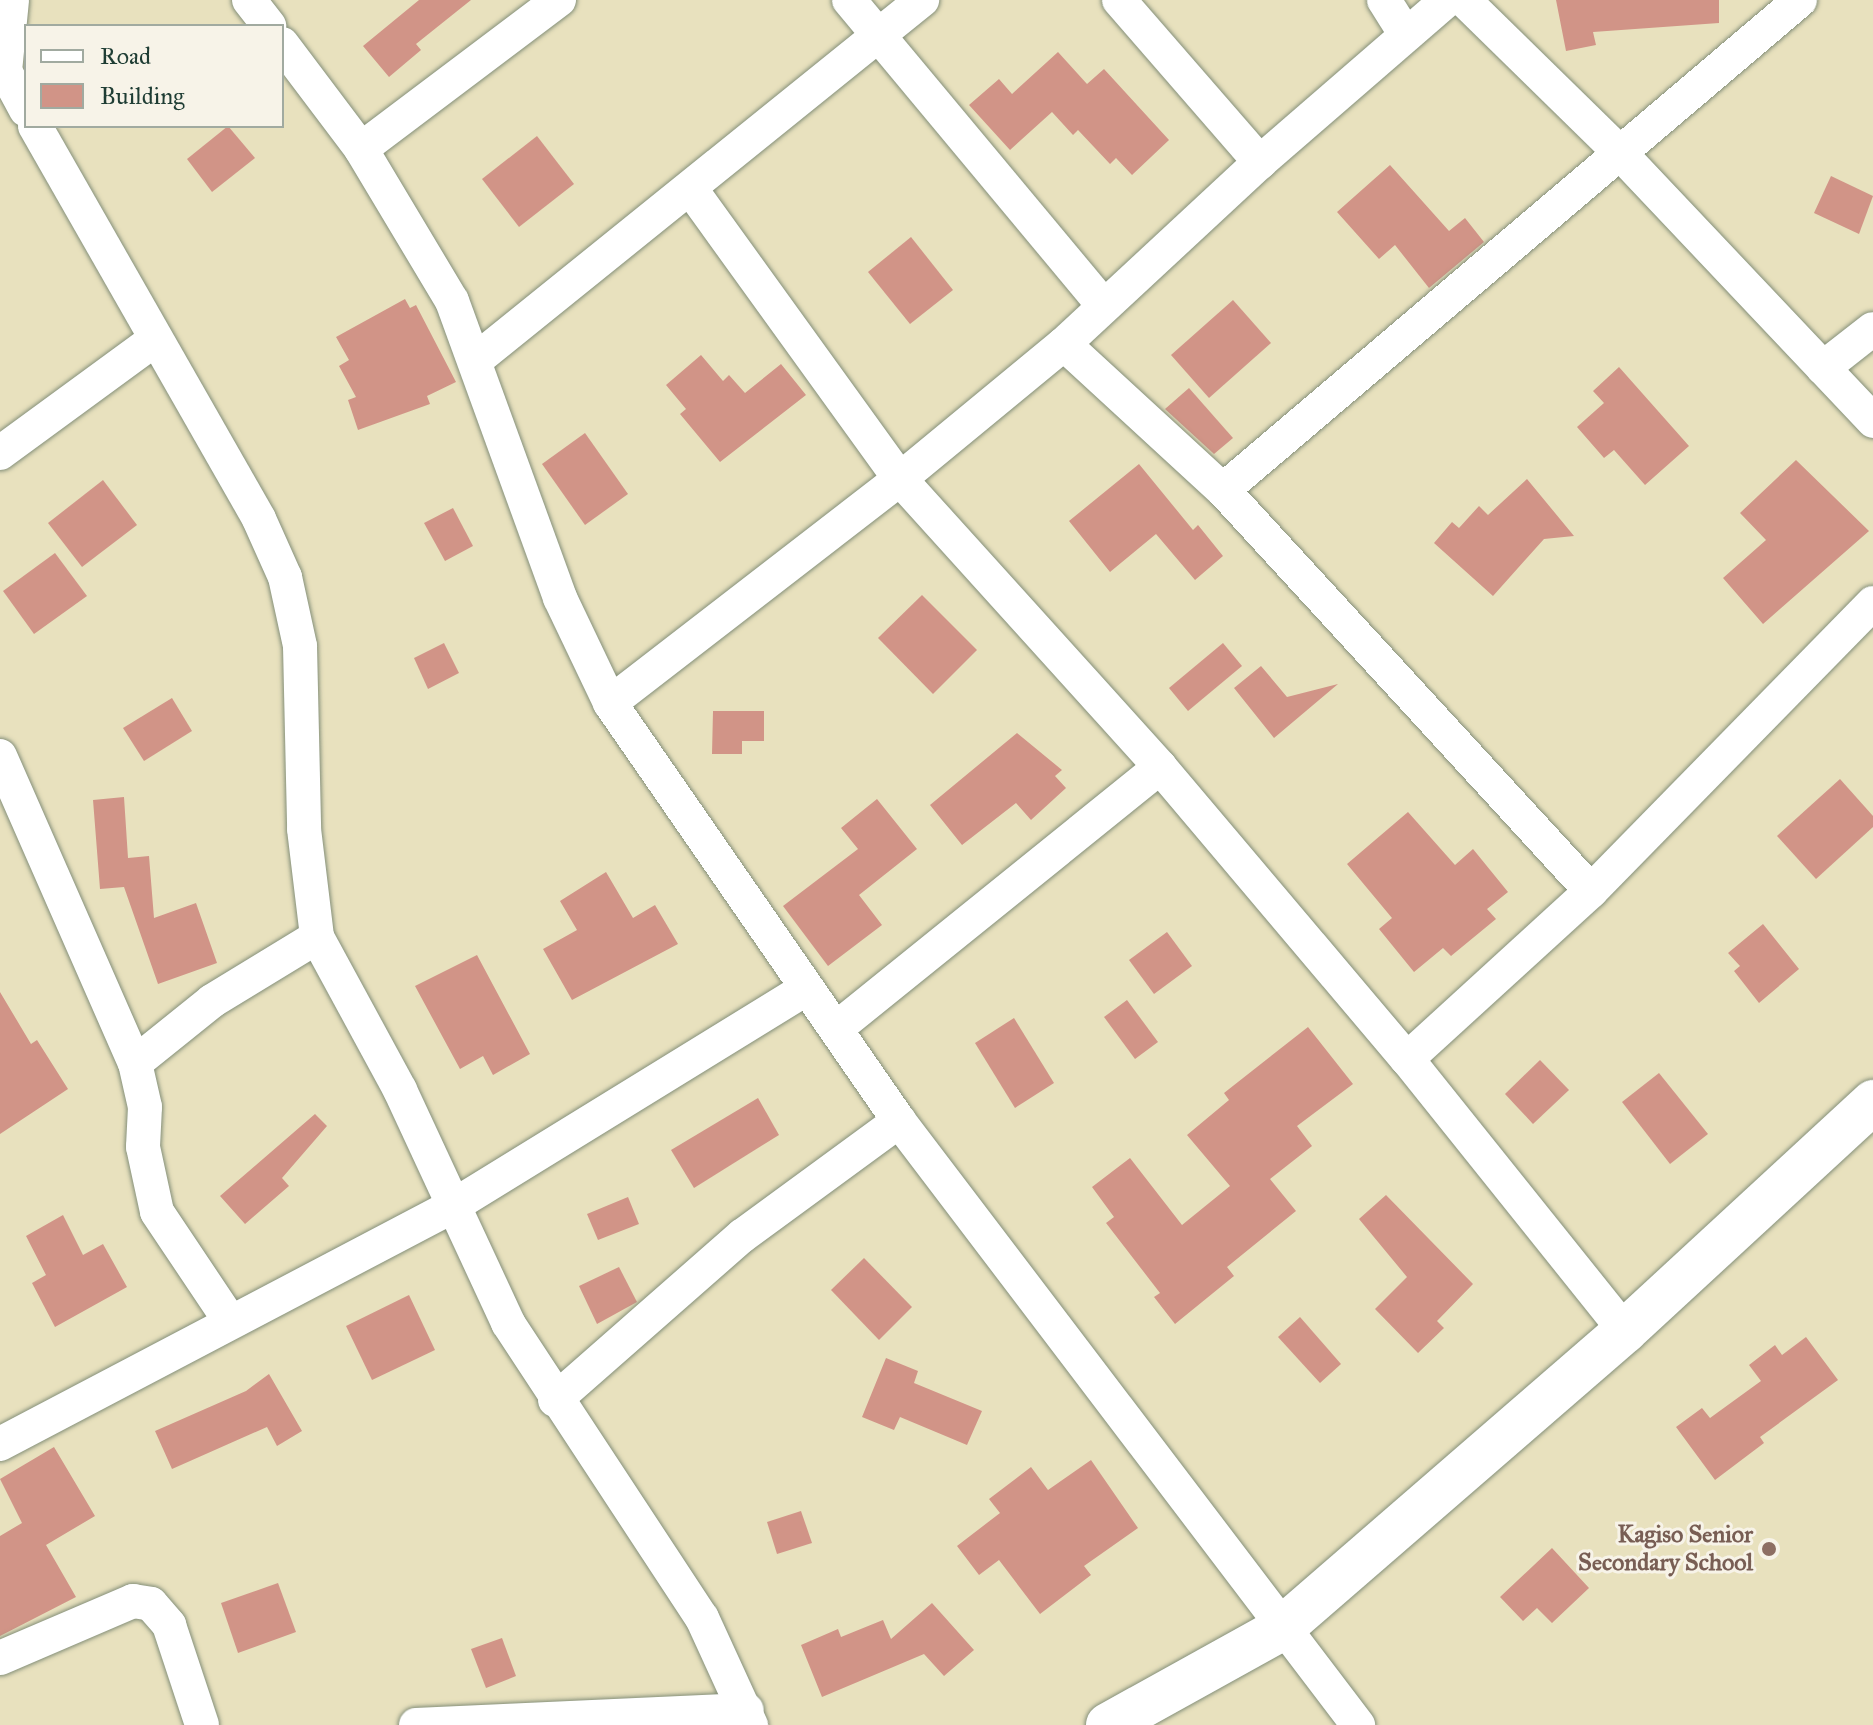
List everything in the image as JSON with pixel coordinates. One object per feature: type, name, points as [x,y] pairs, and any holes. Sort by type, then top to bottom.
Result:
[{"type":"street","points":[[12,0],[2,75],[24,107]]},
{"type":"street","points":[[249,0],[267,24]]},
{"type":"street","points":[[361,149],[559,0]]},
{"type":"street","points":[[849,0],[1104,306]]},
{"type":"street","points":[[477,359],[882,37],[922,0]]},
{"type":"street","points":[[1119,0],[1260,162]]},
{"type":"street","points":[[1384,0],[1406,35]]},
{"type":"street","points":[[610,703],[900,479],[1064,344],[1260,162],[1447,0]]},
{"type":"street","points":[[1464,0],[1620,153],[1873,421]]},
{"type":"street","points":[[1223,490],[1800,0]]},
{"type":"street","points":[[284,47],[361,149],[452,301],[477,359],[560,598],[610,703],[806,989],[838,1027],[899,1121],[1281,1629],[1358,1725]]},
{"type":"street","points":[[36,128],[153,341],[259,519],[285,577],[300,646],[304,829],[317,937],[400,1090],[508,1323],[555,1400],[702,1618],[749,1718],[416,1725]]},
{"type":"street","points":[[690,188],[900,479],[1160,767],[1407,1059],[1625,1331]]},
{"type":"street","points":[[1823,368],[1873,329]]},
{"type":"street","points":[[0,453],[153,341]]},
{"type":"street","points":[[1064,344],[1223,490],[1591,891]]},
{"type":"street","points":[[1407,1059],[1591,891],[1873,603]]},
{"type":"street","points":[[0,756],[135,1063],[145,1107],[143,1147],[157,1212],[230,1321]]},
{"type":"street","points":[[838,1027],[1160,767]]},
{"type":"street","points":[[135,1063],[212,1001],[317,937]]},
{"type":"street","points":[[0,1444],[453,1206],[806,989]]},
{"type":"street","points":[[1108,1725],[1281,1629],[1625,1331],[1873,1102]]},
{"type":"street","points":[[555,1400],[742,1236],[899,1121]]},
{"type":"street","points":[[0,1658],[133,1601],[151,1604],[169,1625],[202,1725]]},
{"type":"building","points":[[419,0],[471,0],[416,44],[421,50],[389,77],[363,46]]},
{"type":"building","points":[[1556,0],[1719,0],[1719,23],[1593,32],[1596,45],[1566,51]]},
{"type":"building","points":[[1058,52],[1087,84],[1104,69],[1169,140],[1132,175],[1116,158],[1110,164],[1078,130],[1073,135],[1052,112],[1010,150],[969,105],[999,79],[1012,94]]},
{"type":"building","points":[[226,128],[230,128],[255,158],[212,192],[187,159]]},
{"type":"building","points":[[537,136],[574,184],[519,227],[482,179]]},
{"type":"building","points":[[1390,165],[1449,231],[1465,218],[1484,242],[1429,288],[1395,245],[1379,259],[1337,212]]},
{"type":"building","points":[[1831,176],[1873,196],[1859,234],[1814,213]]},
{"type":"building","points":[[911,237],[953,290],[910,324],[868,272]]},
{"type":"building","points":[[405,299],[410,308],[416,305],[456,382],[427,396],[430,404],[358,430],[348,400],[356,397],[339,366],[349,360],[336,337]]},
{"type":"building","points":[[1233,300],[1271,343],[1209,398],[1171,355]]},
{"type":"building","points":[[701,355],[723,381],[729,375],[745,393],[781,364],[806,395],[720,462],[680,414],[686,409],[666,385]]},
{"type":"building","points":[[1619,367],[1689,446],[1645,485],[1614,450],[1604,458],[1577,427],[1604,403],[1593,391]]},
{"type":"building","points":[[1189,388],[1233,438],[1214,454],[1165,409]]},
{"type":"building","points":[[585,433],[628,494],[585,525],[542,464]]},
{"type":"building","points":[[1796,460],[1869,531],[1763,624],[1723,578],[1766,540],[1740,513]]},
{"type":"building","points":[[1139,464],[1193,530],[1198,525],[1223,556],[1195,580],[1156,534],[1110,572],[1069,521]]},
{"type":"building","points":[[1527,479],[1574,536],[1544,539],[1493,596],[1434,543],[1452,522],[1459,528],[1479,506],[1488,515]]},
{"type":"building","points":[[103,480],[137,525],[82,567],[48,523]]},
{"type":"building","points":[[453,508],[473,546],[445,561],[424,523]]},
{"type":"building","points":[[55,553],[87,596],[34,634],[3,591]]},
{"type":"building","points":[[922,595],[977,650],[933,694],[878,638]]},
{"type":"building","points":[[444,643],[459,673],[428,689],[414,658]]},
{"type":"building","points":[[1223,643],[1242,666],[1188,711],[1169,688]]},
{"type":"building","points":[[1261,666],[1287,697],[1338,684],[1274,738],[1234,688]]},
{"type":"building","points":[[172,698],[192,731],[144,761],[123,728]]},
{"type":"building","points":[[713,711],[764,711],[764,741],[742,741],[742,754],[712,754]]},
{"type":"building","points":[[1017,733],[1062,770],[1055,776],[1066,788],[1031,820],[1016,803],[962,845],[930,805]]},
{"type":"building","points":[[1840,779],[1873,816],[1873,827],[1816,879],[1777,836]]},
{"type":"building","points":[[124,797],[128,858],[149,856],[154,918],[196,903],[217,963],[158,984],[124,887],[100,889],[93,800]]},
{"type":"building","points":[[877,799],[917,849],[859,895],[882,925],[828,966],[783,906],[858,849],[841,828]]},
{"type":"building","points":[[1408,812],[1455,865],[1473,849],[1508,892],[1487,909],[1496,919],[1451,956],[1443,948],[1414,972],[1379,929],[1392,918],[1347,864]]},
{"type":"building","points":[[606,872],[633,918],[655,905],[678,944],[572,1000],[543,949],[577,930],[560,901]]},
{"type":"building","points":[[1763,924],[1799,969],[1759,1003],[1734,971],[1740,966],[1728,953]]},
{"type":"building","points":[[1167,932],[1192,966],[1154,994],[1129,960]]},
{"type":"building","points":[[477,955],[530,1054],[493,1075],[483,1056],[460,1069],[415,986]]},
{"type":"building","points":[[0,992],[31,1044],[37,1040],[68,1089],[0,1134]]},
{"type":"building","points":[[1127,1000],[1158,1042],[1135,1059],[1104,1017]]},
{"type":"building","points":[[1014,1018],[1054,1083],[1015,1108],[975,1043]]},
{"type":"building","points":[[1308,1027],[1353,1084],[1297,1126],[1312,1146],[1270,1179],[1296,1211],[1227,1267],[1234,1276],[1175,1324],[1154,1297],[1160,1293],[1106,1223],[1114,1217],[1092,1187],[1130,1158],[1182,1225],[1230,1186],[1187,1135],[1229,1100],[1224,1093]]},
{"type":"building","points":[[1540,1060],[1569,1090],[1533,1124],[1505,1094]]},
{"type":"building","points":[[1659,1073],[1708,1134],[1670,1164],[1622,1102]]},
{"type":"building","points":[[758,1098],[779,1135],[694,1188],[671,1150]]},
{"type":"building","points":[[315,1114],[327,1126],[282,1178],[289,1186],[245,1224],[220,1196]]},
{"type":"building","points":[[1386,1195],[1473,1284],[1437,1321],[1444,1328],[1418,1353],[1375,1309],[1407,1277],[1359,1219]]},
{"type":"building","points":[[628,1197],[639,1224],[598,1240],[587,1214]]},
{"type":"building","points":[[63,1215],[83,1255],[103,1244],[127,1287],[55,1327],[32,1283],[46,1275],[26,1236]]},
{"type":"building","points":[[864,1258],[912,1307],[879,1340],[831,1290]]},
{"type":"building","points":[[619,1267],[637,1302],[597,1324],[579,1286]]},
{"type":"building","points":[[409,1295],[435,1350],[372,1380],[346,1326]]},
{"type":"building","points":[[1300,1317],[1341,1364],[1320,1383],[1278,1337]]},
{"type":"building","points":[[1806,1337],[1838,1380],[1760,1437],[1764,1443],[1715,1480],[1676,1427],[1702,1408],[1710,1418],[1761,1381],[1749,1365],[1775,1345],[1782,1355]]},
{"type":"building","points":[[886,1358],[918,1371],[914,1383],[982,1411],[967,1445],[900,1417],[894,1430],[862,1417]]},
{"type":"building","points":[[269,1374],[302,1431],[277,1446],[267,1427],[172,1469],[155,1431],[246,1391]]},
{"type":"building","points":[[54,1447],[95,1516],[46,1545],[76,1597],[0,1636],[0,1536],[22,1523],[0,1479]]},
{"type":"building","points":[[1091,1460],[1138,1528],[1084,1566],[1091,1575],[1040,1614],[999,1560],[979,1575],[957,1546],[1000,1513],[989,1499],[1031,1467],[1048,1490]]},
{"type":"building","points":[[801,1511],[812,1543],[777,1554],[767,1522]]},
{"type":"building","points":[[1552,1548],[1589,1588],[1552,1623],[1537,1608],[1523,1621],[1500,1597]]},
{"type":"building","points":[[278,1583],[296,1632],[238,1653],[221,1603]]},
{"type":"building","points":[[932,1603],[974,1650],[944,1676],[924,1654],[822,1697],[801,1645],[838,1629],[841,1637],[883,1620],[891,1639]]},
{"type":"building","points":[[502,1638],[516,1676],[486,1688],[471,1649]]},
{"type":"place","name":"Kagiso Senior Secondary School","points":[[1769,1549]]}]
